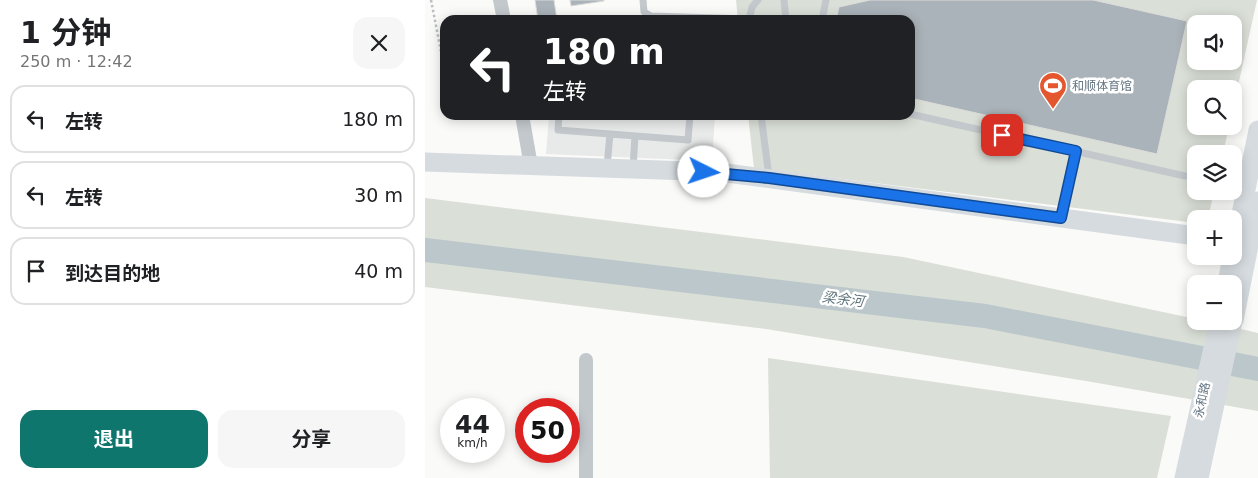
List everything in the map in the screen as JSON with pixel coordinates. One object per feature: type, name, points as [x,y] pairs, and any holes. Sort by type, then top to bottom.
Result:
[{"type":"main road","name":"永和路","points":[[1242,233],[1258,130]]},
{"type":"main road","points":[[425,162],[710,172],[769,178],[1187,235]]},
{"type":"main road","name":"永和路","points":[[1242,247],[1258,201]]},
{"type":"main road","name":"永和路","points":[[1199,478],[1218,330]]},
{"type":"main road","name":"永和路","points":[[1184,478],[1231,330]]},
{"type":"street","points":[[500,0],[503,15]]},
{"type":"street","points":[[523,120],[531,166]]},
{"type":"street","points":[[586,360],[586,478]]},
{"type":"lane","points":[[643,0],[644,12],[649,15]]},
{"type":"lane","points":[[750,15],[752,7],[758,0]]},
{"type":"lane","points":[[784,0],[786,15]]},
{"type":"lane","points":[[823,15],[826,0]]},
{"type":"lane","points":[[915,115],[1185,176]]},
{"type":"lane","points":[[559,120],[558,130],[688,140],[690,120]]},
{"type":"lane","points":[[762,120],[769,178]]},
{"type":"lane","points":[[607,168],[610,134]]},
{"type":"lane","points":[[633,169],[635,136]]},
{"type":"lane","points":[[1061,218],[1076,151]]},
{"type":"path","points":[[431,0],[440,46]]},
{"type":"shaded area","name":"和顺体育馆","points":[[736,0],[1257,0],[1242,68],[1242,15],[1187,15],[1187,70],[1242,70],[1239,80],[1187,80],[1187,135],[1227,135],[1225,145],[1187,145],[1187,200],[1212,200],[1210,210],[1187,210],[1187,222],[754,168],[749,120],[915,120],[915,15],[738,15]]},
{"type":"shaded area","points":[[549,120],[715,120],[712,161],[546,154]]},
{"type":"shaded area","points":[[425,198],[903,257],[1187,317],[1187,330],[1242,329],[1258,333],[1258,411],[766,329],[425,287]]},
{"type":"shaded area","points":[[768,358],[1171,416],[1157,478],[770,478]]},
{"type":"building","points":[[535,0],[554,0],[556,15],[537,15]]},
{"type":"building","points":[[570,0],[604,0],[604,1],[571,6]]},
{"type":"building","points":[[870,0],[1093,0],[1187,21],[1157,154],[915,99],[915,15],[837,15],[839,7]]},
{"type":"waterway","name":"梁余河","points":[[425,250],[985,316],[1258,369]]},
{"type":"place","name":"和顺体育馆","points":[[1053,110]]},
{"type":"route","points":[[704,172],[769,178],[1061,218],[1076,151],[1002,135]]}]
